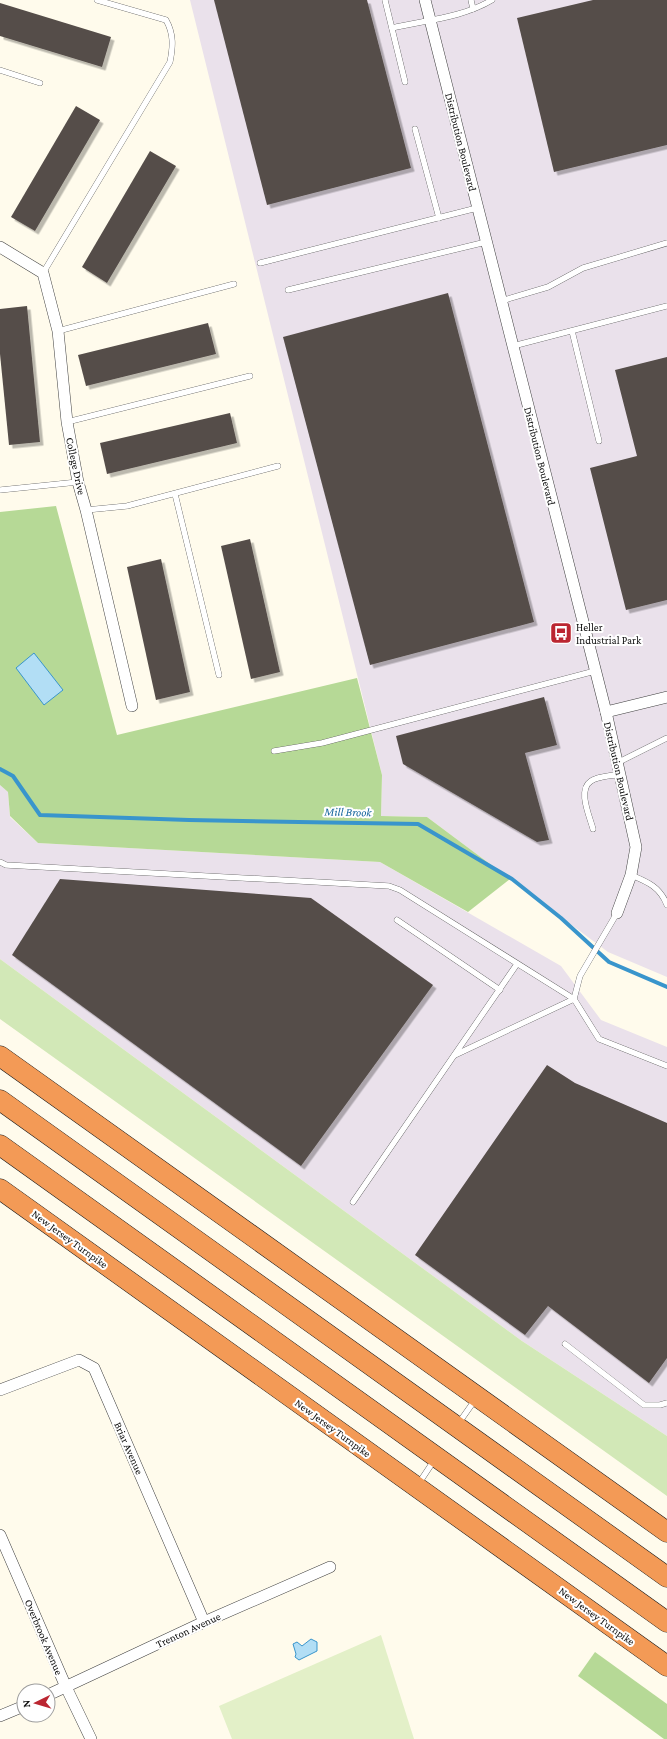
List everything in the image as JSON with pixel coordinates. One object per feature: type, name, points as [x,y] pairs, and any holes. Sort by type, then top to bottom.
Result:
[{"type":"highway","points":[[0,1056],[667,1532]]},
{"type":"highway","points":[[0,1100],[667,1577]]},
{"type":"highway","points":[[0,1145],[667,1622]]},
{"type":"highway","name":"New Jersey Turnpike","points":[[0,1189],[667,1666]]},
{"type":"street","name":"Distribution Boulevard","points":[[425,0],[606,712],[636,847],[631,875],[618,913]]},
{"type":"street","points":[[0,247],[43,273]]},
{"type":"street","name":"College Drive","points":[[43,273],[58,330],[67,422],[78,482],[86,510],[132,706]]},
{"type":"street","points":[[606,712],[667,697]]},
{"type":"street","name":"Briar Avenue","points":[[0,1390],[80,1360],[94,1368],[204,1622]]},
{"type":"street","name":"Overbrook Avenue","points":[[0,1535],[66,1687],[91,1739]]},
{"type":"street","name":"Trenton Avenue","points":[[56,1691],[204,1622],[330,1567]]},
{"type":"street","points":[[0,1716],[16,1709]]},
{"type":"lane","points":[[43,273],[170,62],[173,47],[173,37],[166,20],[97,0]]},
{"type":"lane","points":[[385,0],[405,82]]},
{"type":"lane","points":[[471,0],[473,9]]},
{"type":"lane","points":[[392,28],[455,15],[473,9],[492,0]]},
{"type":"lane","points":[[0,70],[40,83]]},
{"type":"lane","points":[[415,128],[440,218]]},
{"type":"lane","points":[[260,264],[477,208]]},
{"type":"lane","points":[[288,290],[486,242]]},
{"type":"lane","points":[[501,301],[548,287],[584,268],[667,243]]},
{"type":"lane","points":[[58,330],[234,284]]},
{"type":"lane","points":[[512,346],[667,306]]},
{"type":"lane","points":[[572,331],[600,441]]},
{"type":"lane","points":[[67,422],[250,376]]},
{"type":"lane","points":[[86,510],[127,506],[278,466]]},
{"type":"lane","points":[[0,490],[78,482]]},
{"type":"lane","points":[[175,494],[219,675]]},
{"type":"lane","points":[[274,751],[322,743],[595,671]]},
{"type":"lane","points":[[593,829],[584,796],[587,786],[591,780],[618,768],[667,738]]},
{"type":"lane","points":[[0,862],[14,865],[389,886],[400,890],[574,999],[599,1039],[667,1066]]},
{"type":"lane","points":[[631,875],[652,884],[664,897],[667,906]]},
{"type":"lane","points":[[574,999],[580,976],[618,913]]},
{"type":"lane","points":[[397,920],[500,990]]},
{"type":"lane","points":[[352,1202],[518,964]]},
{"type":"lane","points":[[454,1055],[574,999]]},
{"type":"lane","points":[[565,1344],[644,1405],[660,1405],[667,1403]]},
{"type":"lane","points":[[457,1426],[478,1397]]},
{"type":"lane","points":[[416,1487],[436,1457]]},
{"type":"shaded area","points":[[190,0],[667,0],[667,977],[608,952],[427,817],[381,816],[382,775]]},
{"type":"shaded area","points":[[0,785],[8,792],[10,817],[38,843],[380,862],[561,966],[601,1020],[667,1047],[667,1436],[522,1341],[0,959]]},
{"type":"green space","points":[[56,506],[117,735],[357,678],[382,775],[381,816],[427,817],[510,879],[468,912],[380,862],[38,843],[10,816],[8,792],[0,785],[0,512]]},
{"type":"green space","points":[[0,959],[522,1341],[667,1436],[667,1496],[0,1019]]},
{"type":"green space","points":[[381,1635],[414,1739],[232,1739],[219,1706]]},
{"type":"green space","points":[[595,1652],[667,1704],[667,1739],[664,1739],[578,1676]]},
{"type":"water","points":[[34,653],[63,690],[44,705],[16,668]]},
{"type":"water","points":[[311,1639],[317,1642],[317,1651],[299,1660],[295,1657],[296,1654],[293,1644],[297,1642],[302,1646]]},
{"type":"building","points":[[214,0],[367,0],[411,168],[267,205]]},
{"type":"building","points":[[593,0],[667,0],[667,145],[554,172],[517,18]]},
{"type":"building","points":[[0,3],[111,37],[102,67],[0,36]]},
{"type":"building","points":[[76,106],[100,120],[35,231],[11,217]]},
{"type":"building","points":[[150,151],[176,166],[107,283],[82,267]]},
{"type":"building","points":[[448,293],[534,622],[370,665],[283,337]]},
{"type":"building","points":[[27,306],[40,442],[9,445],[0,354],[0,309]]},
{"type":"building","points":[[208,323],[216,354],[86,386],[78,355]]},
{"type":"building","points":[[667,357],[667,600],[626,610],[590,468],[637,456],[615,370]]},
{"type":"building","points":[[230,413],[237,443],[107,474],[100,443]]},
{"type":"building","points":[[250,539],[280,672],[251,679],[221,546]]},
{"type":"building","points":[[161,559],[190,692],[156,700],[127,567]]},
{"type":"building","points":[[544,697],[557,745],[525,753],[549,840],[537,842],[403,764],[396,736]]},
{"type":"building","points":[[60,879],[311,898],[433,985],[301,1166],[12,955]]},
{"type":"building","points":[[547,1065],[575,1083],[667,1123],[667,1358],[649,1383],[548,1306],[525,1335],[415,1255]]},
{"type":"waterway","name":"Mill Brook","points":[[0,769],[13,776],[40,815],[189,820],[418,824],[512,879],[561,918],[609,962],[667,987]]},
{"type":"place","name":"Heller Industrial Park","points":[[561,633]]}]
